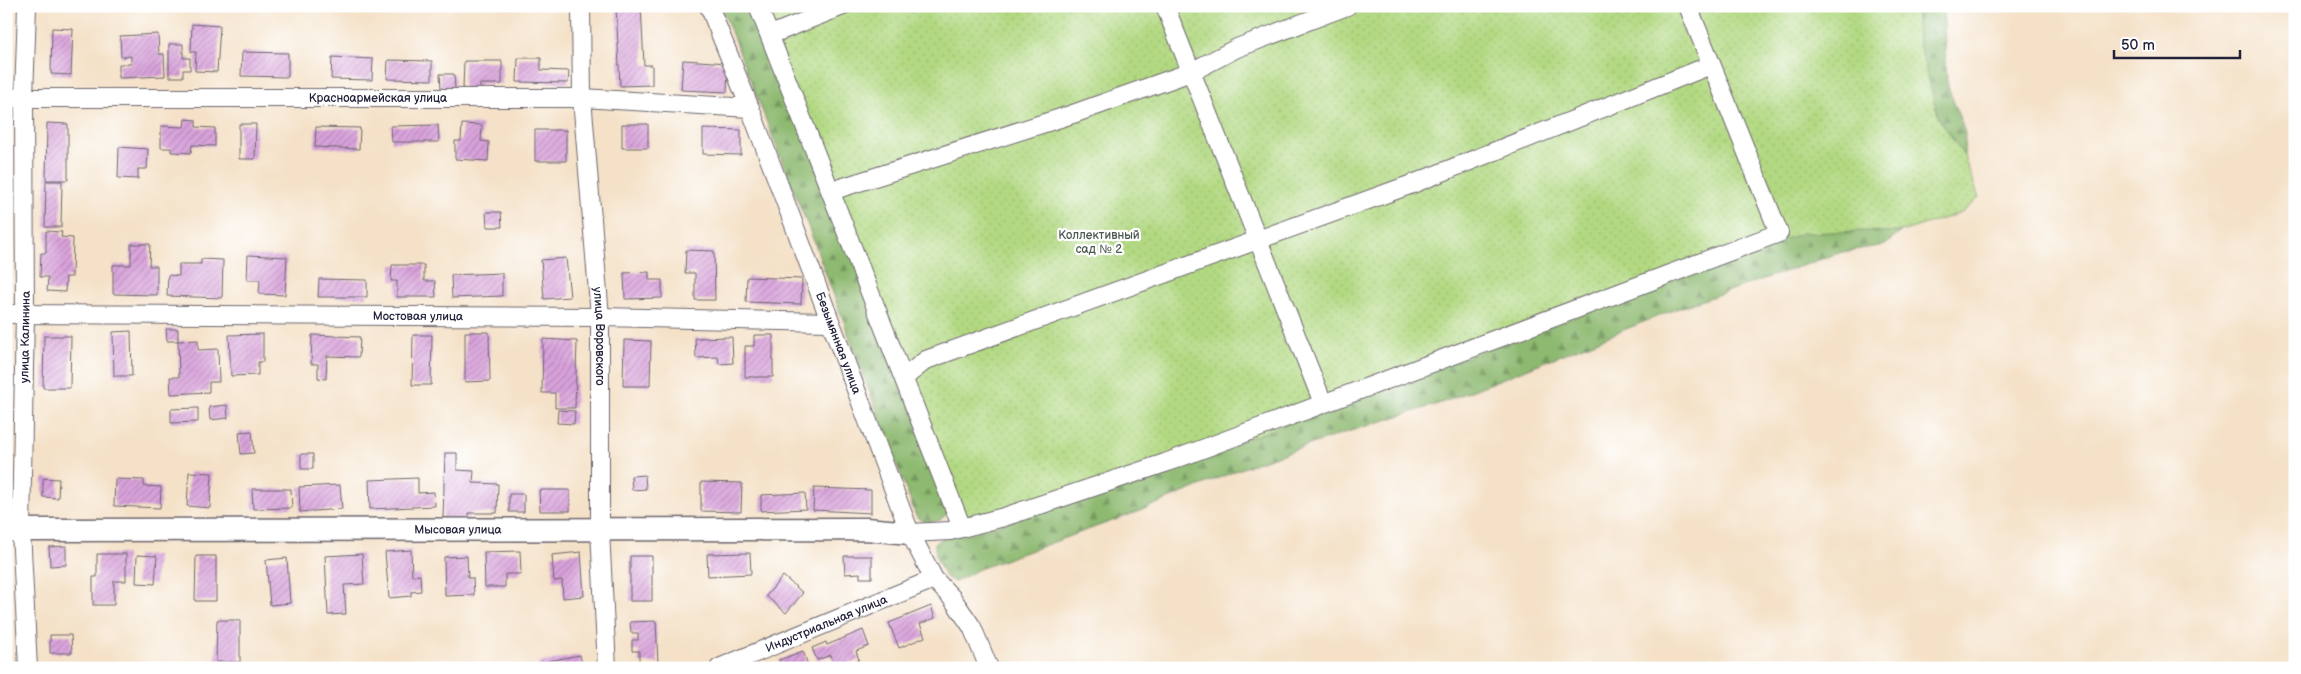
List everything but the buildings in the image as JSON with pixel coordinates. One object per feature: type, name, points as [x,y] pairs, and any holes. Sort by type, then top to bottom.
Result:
[{"type":"street","name":"улица Калинина","points":[[27,6],[24,98],[25,314],[14,530],[28,668]]},
{"type":"street","name":"улица Воровского","points":[[581,6],[582,98],[600,317],[600,531],[607,668]]},
{"type":"street","name":"Безымянная улица","points":[[709,6],[750,108],[910,534],[934,579],[952,598],[972,626],[989,668]]},
{"type":"street","points":[[758,6],[962,528]]},
{"type":"street","points":[[770,35],[843,6]]},
{"type":"street","points":[[1165,6],[1323,403]]},
{"type":"street","points":[[831,191],[1073,114],[1191,72],[1236,48],[1347,6]]},
{"type":"street","points":[[910,534],[950,531],[1004,517],[1165,463],[1779,233],[1688,6]]},
{"type":"street","points":[[904,377],[926,360],[1415,183],[1711,65]]},
{"type":"street","name":"Красноармейская улица","points":[[6,98],[582,98],[750,108]]},
{"type":"street","name":"Мостовая улица","points":[[6,314],[600,317],[830,322]]},
{"type":"street","name":"Мысовая улица","points":[[14,530],[600,531],[866,529],[910,534]]},
{"type":"street","name":"Индустриальная улица","points":[[719,668],[934,579]]},
{"type":"green space","points":[[721,6],[754,6],[951,510],[940,520],[927,524],[916,516],[813,239]]},
{"type":"green space","name":"Коллективный сад № 2","points":[[754,6],[1916,6],[1918,40],[1939,119],[1964,156],[1979,198],[1961,213],[1901,232],[1802,233],[1117,487],[969,535],[955,536],[951,510]]},
{"type":"green space","points":[[1916,6],[1943,6],[1947,84],[1965,133],[1964,156],[1939,119],[1918,40]]},
{"type":"green space","points":[[1802,232],[1901,232],[1885,245],[1842,252],[1676,309],[1441,403],[1250,465],[1137,512],[979,569],[955,582],[945,577],[936,557],[935,544],[941,539]]}]
